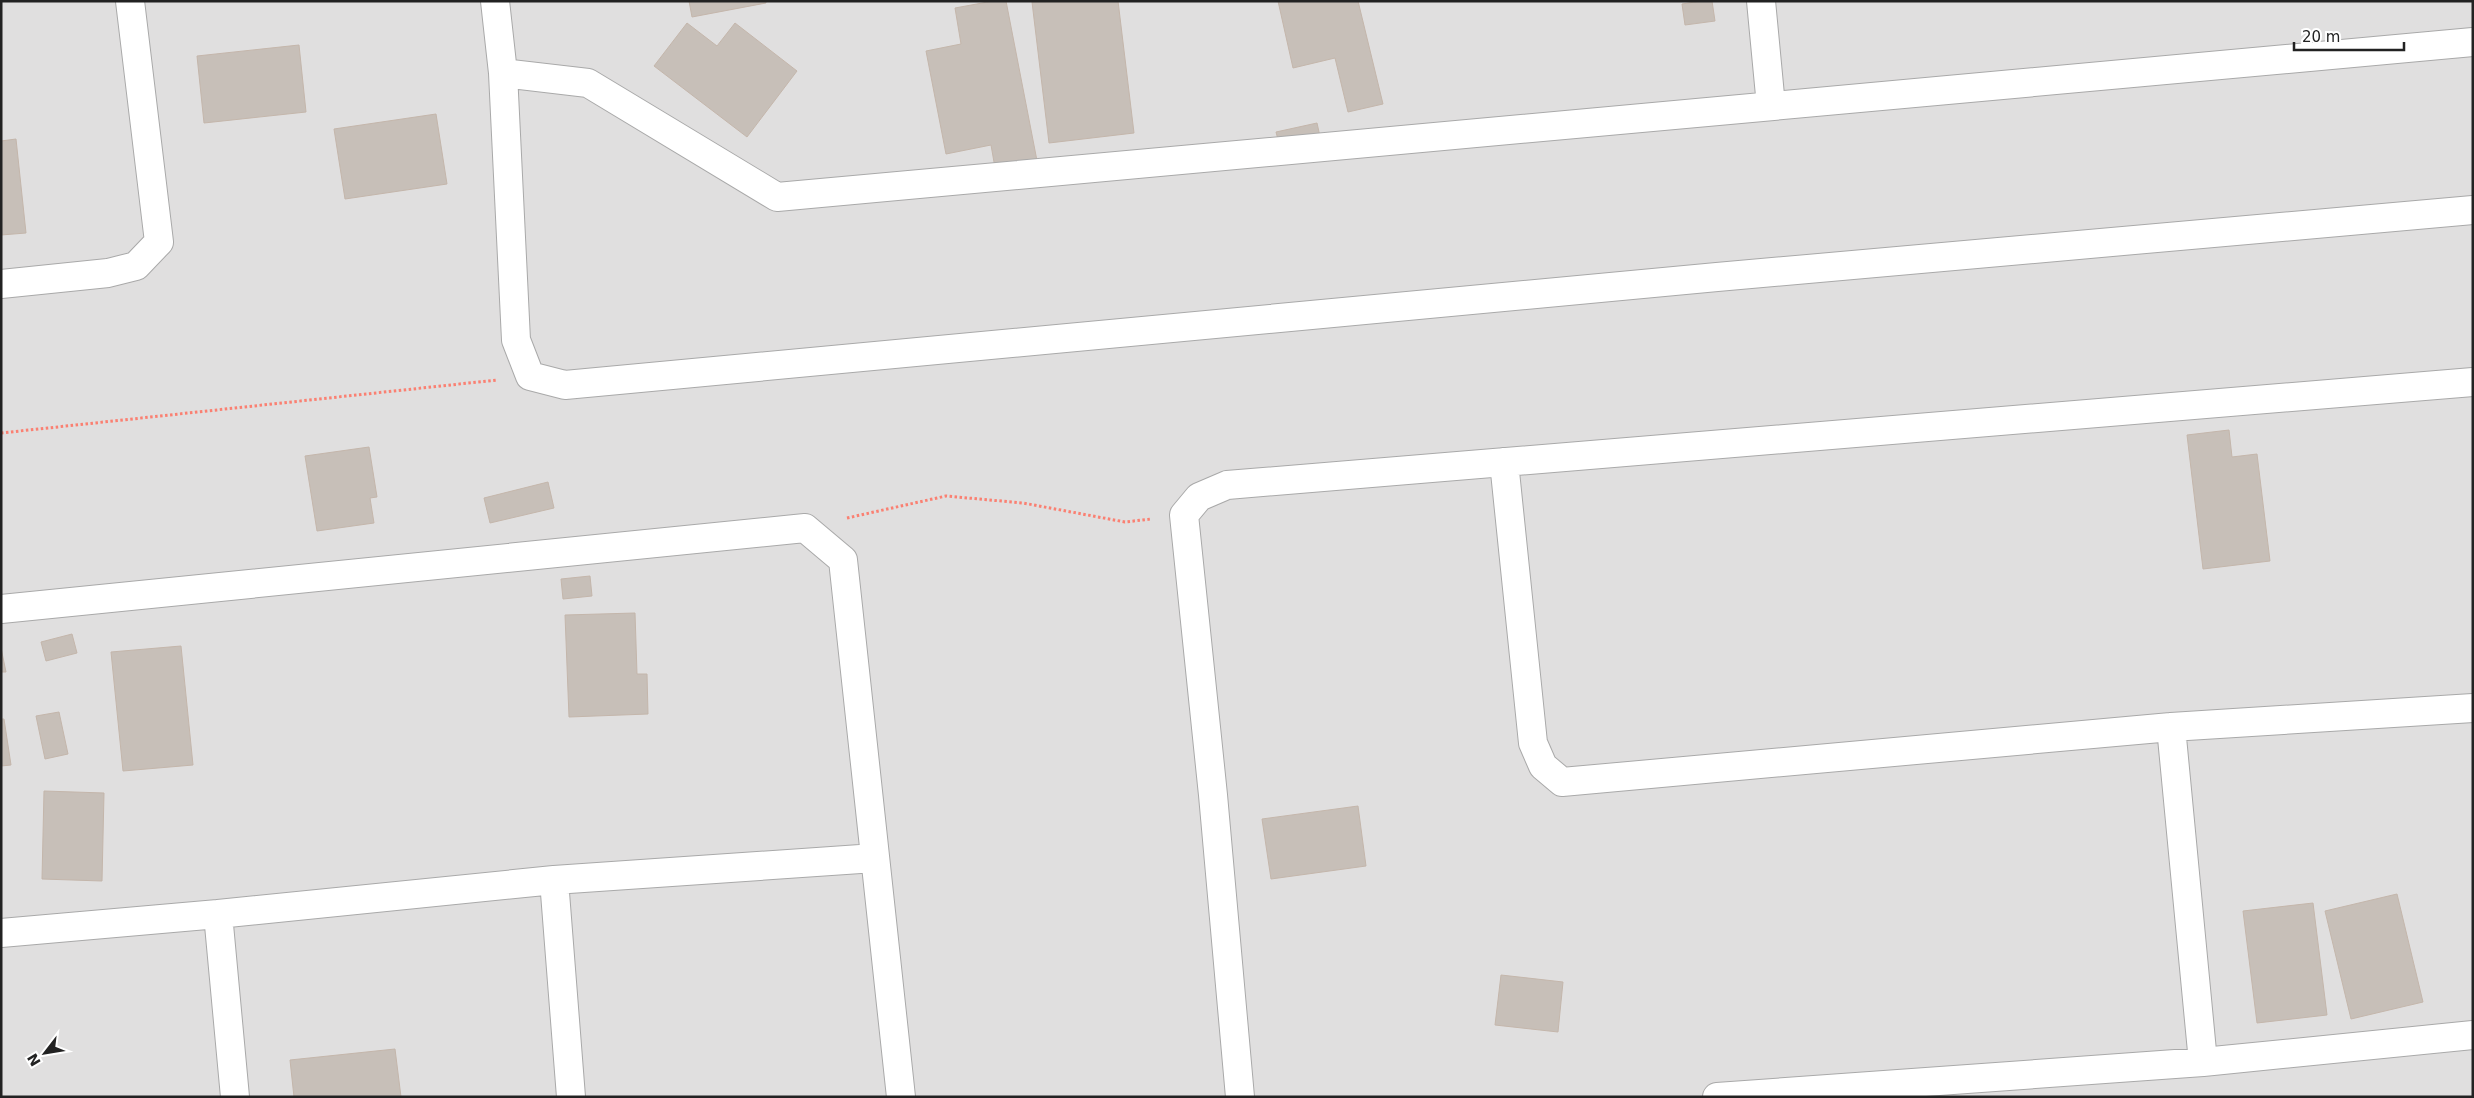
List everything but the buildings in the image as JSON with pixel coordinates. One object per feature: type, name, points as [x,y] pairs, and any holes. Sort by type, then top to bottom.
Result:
[{"type":"street","points":[[1,284],[108,273],[136,266],[159,242],[130,1]]},
{"type":"street","points":[[495,1],[503,72],[516,340],[530,376],[565,385],[1717,277],[2473,210]]},
{"type":"street","points":[[1761,1],[1771,106]]},
{"type":"street","points":[[503,72],[588,83],[777,197],[2473,42]]},
{"type":"street","points":[[1240,1097],[1213,795],[1184,515],[1199,497],[1227,485],[2473,382]]},
{"type":"street","points":[[1504,462],[1533,742],[1543,766],[1562,782],[2171,727],[2473,708]]},
{"type":"street","points":[[1,609],[805,528],[843,560],[901,1097]]},
{"type":"street","points":[[2171,727],[2203,1062]]},
{"type":"street","points":[[1,934],[554,880],[875,858]]},
{"type":"street","points":[[554,880],[571,1097]]},
{"type":"street","points":[[218,914],[235,1097]]},
{"type":"street","points":[[1717,1097],[2203,1062],[2473,1035]]},
{"type":"path","points":[[1,433],[530,376]]},
{"type":"path","points":[[805,528],[946,496],[1023,503],[1125,522],[1184,515]]},
{"type":"shaded area","points":[[1,1],[2473,1],[2473,1097],[1,1097]]}]
